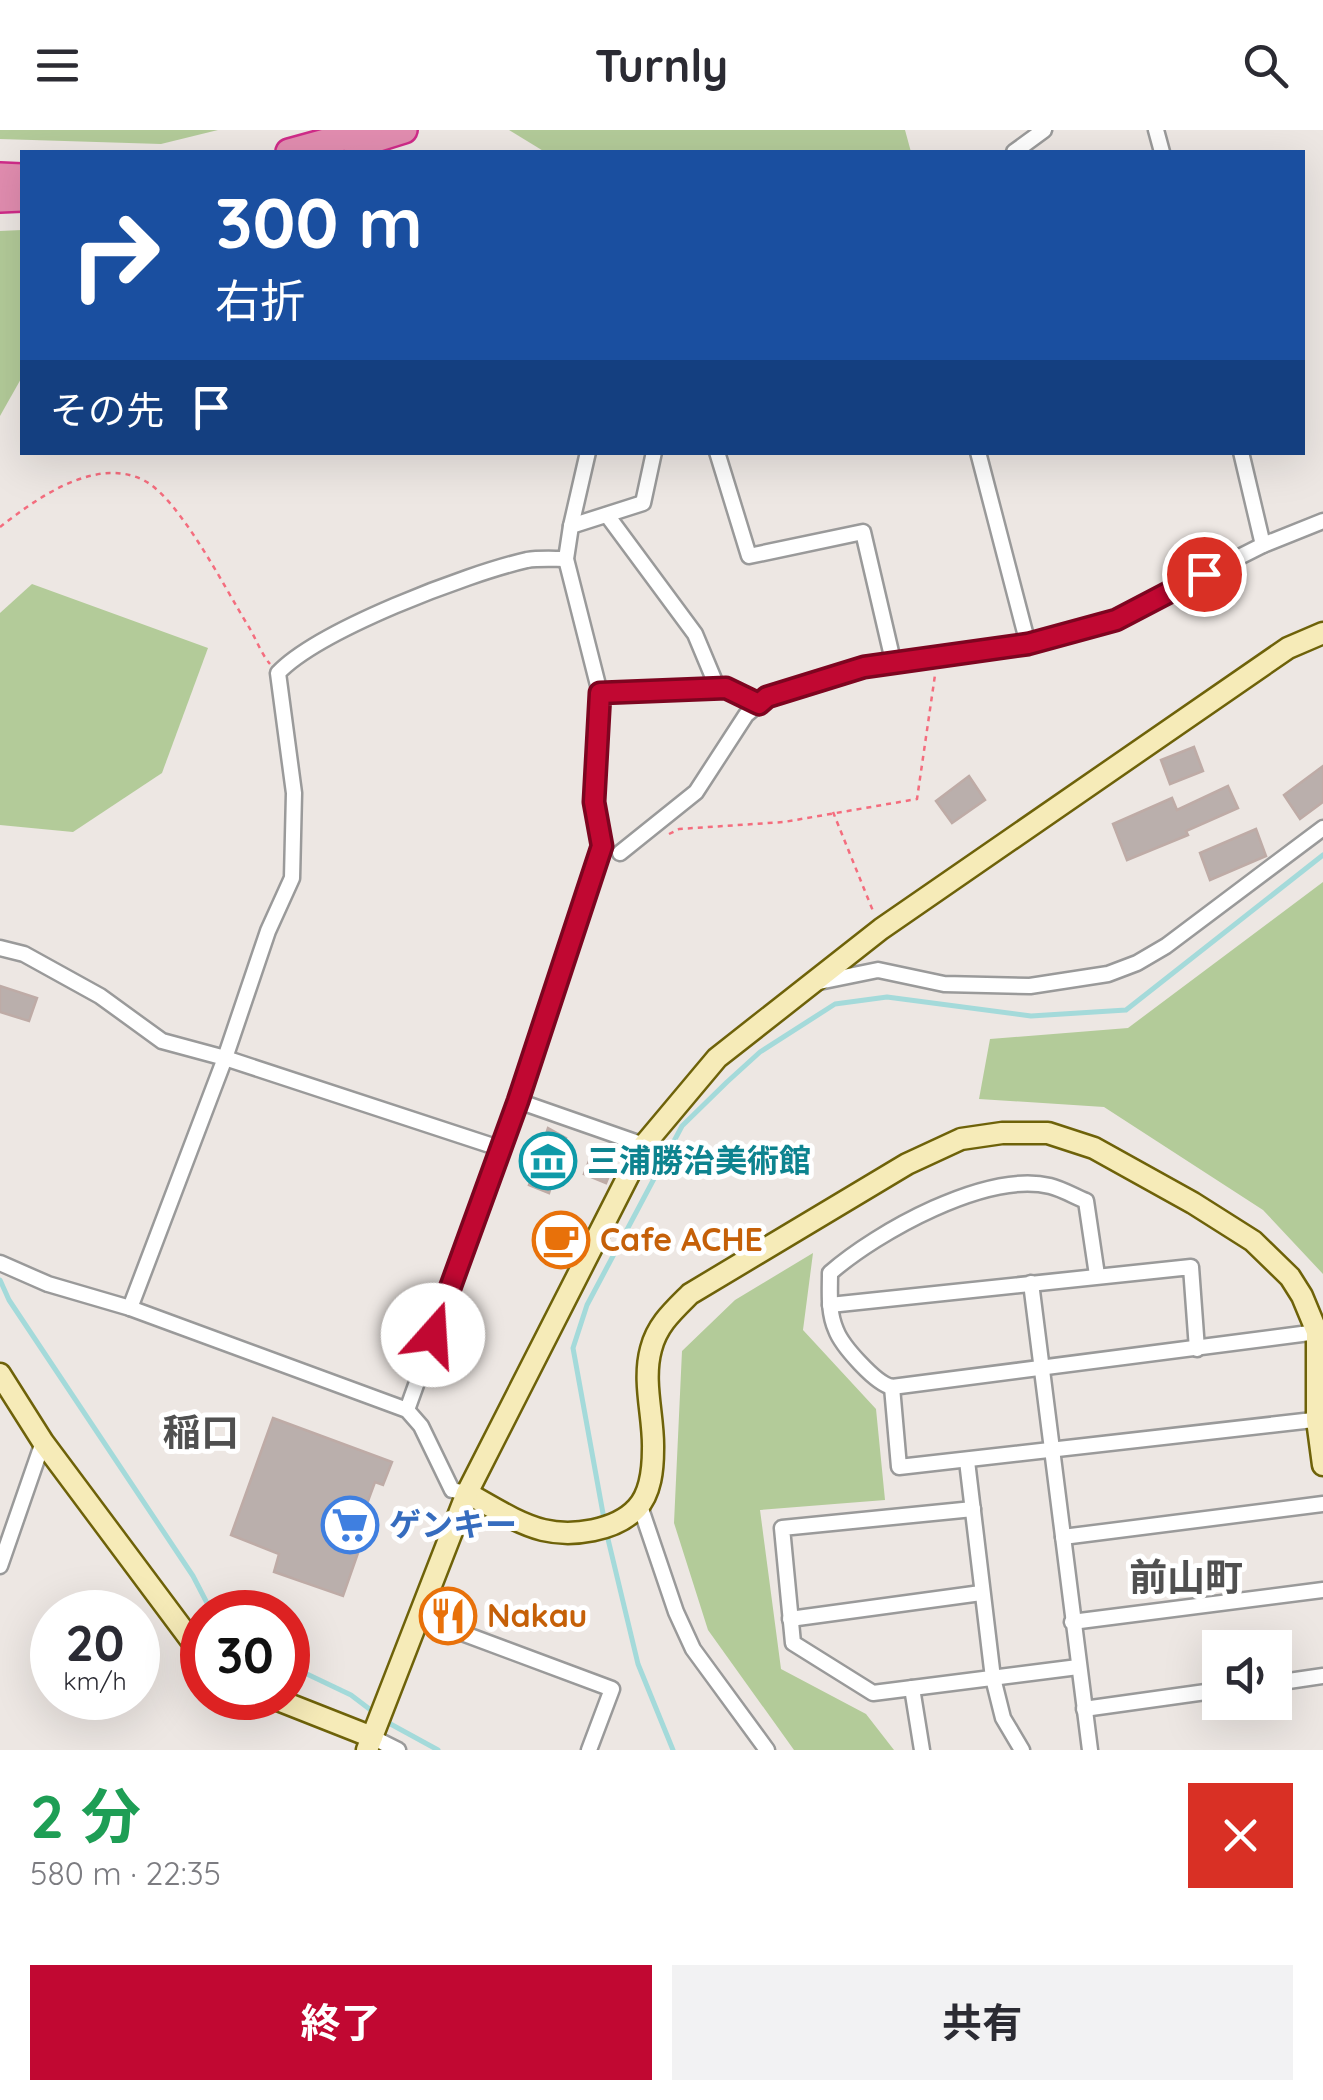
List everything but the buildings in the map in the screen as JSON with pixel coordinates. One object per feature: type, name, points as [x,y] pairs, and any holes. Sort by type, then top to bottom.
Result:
[{"type":"highway","points":[[296,150],[369,130]]},
{"type":"highway","points":[[338,150],[404,130]]},
{"type":"street","points":[[1017,150],[1044,130]]},
{"type":"street","points":[[407,1410],[518,1101],[602,846],[594,802],[600,693],[566,559],[587,455]]},
{"type":"street","points":[[571,526],[643,503],[653,455]]},
{"type":"street","points":[[718,455],[748,556],[863,532],[894,665]]},
{"type":"street","points":[[979,455],[1028,644]]},
{"type":"street","points":[[1241,455],[1263,544]]},
{"type":"street","points":[[606,515],[695,634],[718,689]]},
{"type":"street","points":[[620,852],[696,792],[746,714],[767,697],[864,667],[1028,644],[1116,620],[1263,544],[1323,521]]},
{"type":"street","points":[[130,1308],[226,1058],[268,931],[292,878],[294,793],[278,673],[290,660],[325,638],[425,595],[530,560],[566,559]]},
{"type":"street","points":[[369,1743],[467,1493],[644,1145],[717,1058],[880,929],[1288,648],[1323,633]]},
{"type":"street","points":[[600,693],[726,688],[759,704]]},
{"type":"street","points":[[817,982],[878,970],[944,984],[1030,986],[1108,974],[1166,946],[1323,828]]},
{"type":"street","points":[[0,948],[24,954],[100,996],[162,1041],[226,1058],[499,1148]]},
{"type":"street","points":[[518,1101],[644,1145]]},
{"type":"street","points":[[0,1262],[48,1284],[130,1308],[407,1410],[421,1426],[452,1490],[467,1493],[516,1520],[558,1533],[596,1528],[638,1506],[648,1488],[653,1456],[648,1368],[652,1346],[664,1320],[690,1294],[907,1164],[962,1139],[1002,1132],[1048,1133],[1094,1148],[1193,1203],[1253,1242],[1290,1278],[1317,1332],[1323,1465]]},
{"type":"street","points":[[1097,1275],[1086,1201],[1048,1186],[1002,1186],[941,1206],[853,1253],[830,1273],[830,1305],[836,1333],[880,1385],[892,1387],[1317,1332]]},
{"type":"street","points":[[830,1305],[1191,1267],[1197,1348]]},
{"type":"street","points":[[1031,1283],[1090,1750]]},
{"type":"street","points":[[0,1374],[43,1442],[180,1625]]},
{"type":"street","points":[[892,1387],[900,1467],[1320,1420]]},
{"type":"street","points":[[0,1566],[43,1442]]},
{"type":"street","points":[[967,1461],[994,1678],[1003,1718],[1022,1750]]},
{"type":"street","points":[[1064,1537],[1323,1504]]},
{"type":"street","points":[[638,1506],[676,1612],[694,1648],[767,1750]]},
{"type":"street","points":[[972,1509],[782,1528],[793,1643],[873,1693],[1078,1667]]},
{"type":"street","points":[[1072,1622],[1323,1590]]},
{"type":"street","points":[[790,1619],[981,1594]]},
{"type":"street","points":[[418,1616],[612,1689],[589,1750]]},
{"type":"street","points":[[1292,1681],[1323,1676]]},
{"type":"street","points":[[912,1688],[922,1750]]},
{"type":"street","points":[[1084,1708],[1202,1692]]},
{"type":"street","points":[[310,1715],[369,1743],[398,1750]]},
{"type":"path","points":[[0,527],[30,503],[77,480],[130,475],[148,483],[166,498],[278,673]]},
{"type":"path","points":[[664,835],[680,830],[784,822],[917,799],[937,658]]},
{"type":"path","points":[[832,811],[880,929]]},
{"type":"green space","points":[[0,130],[218,130],[161,144],[0,139]]},
{"type":"green space","points":[[509,130],[905,130],[910,150],[542,150]]},
{"type":"green space","points":[[20,230],[20,381],[0,416],[0,231]]},
{"type":"green space","points":[[32,584],[208,648],[162,773],[73,832],[0,825],[0,613]]},
{"type":"green space","points":[[1323,882],[1323,1274],[1263,1210],[1104,1107],[979,1099],[990,1039],[1128,1028]]},
{"type":"green space","points":[[813,1253],[803,1330],[876,1409],[885,1500],[760,1510],[781,1669],[866,1714],[894,1750],[794,1750],[708,1630],[674,1523],[682,1351],[735,1300]]},
{"type":"waterway","points":[[604,1519],[573,1348],[587,1305],[682,1126],[727,1082],[760,1052],[835,1004],[887,997],[1031,1016],[1126,1010],[1323,855]]},
{"type":"waterway","points":[[0,1280],[9,1300],[200,1590]]},
{"type":"waterway","points":[[607,1535],[638,1664],[673,1750]]},
{"type":"waterway","points":[[310,1675],[351,1695],[376,1714]]},
{"type":"waterway","points":[[385,1721],[438,1750]]},
{"type":"place","name":"三浦勝治美術館","points":[[548,1161]]},
{"type":"place","name":"Cafe ACHE","points":[[561,1240]]},
{"type":"place","name":"ゲンキー","points":[[350,1525]]},
{"type":"place","name":"Nakau","points":[[448,1616]]},
{"type":"district","name":"稲口","points":[[201,1433]]},
{"type":"district","name":"前山町","points":[[1186,1578]]},
{"type":"route","points":[[433,1335],[518,1101],[602,846],[594,802],[600,693],[726,688],[759,704],[767,697],[864,667],[1028,644],[1116,620],[1204,574]]}]
